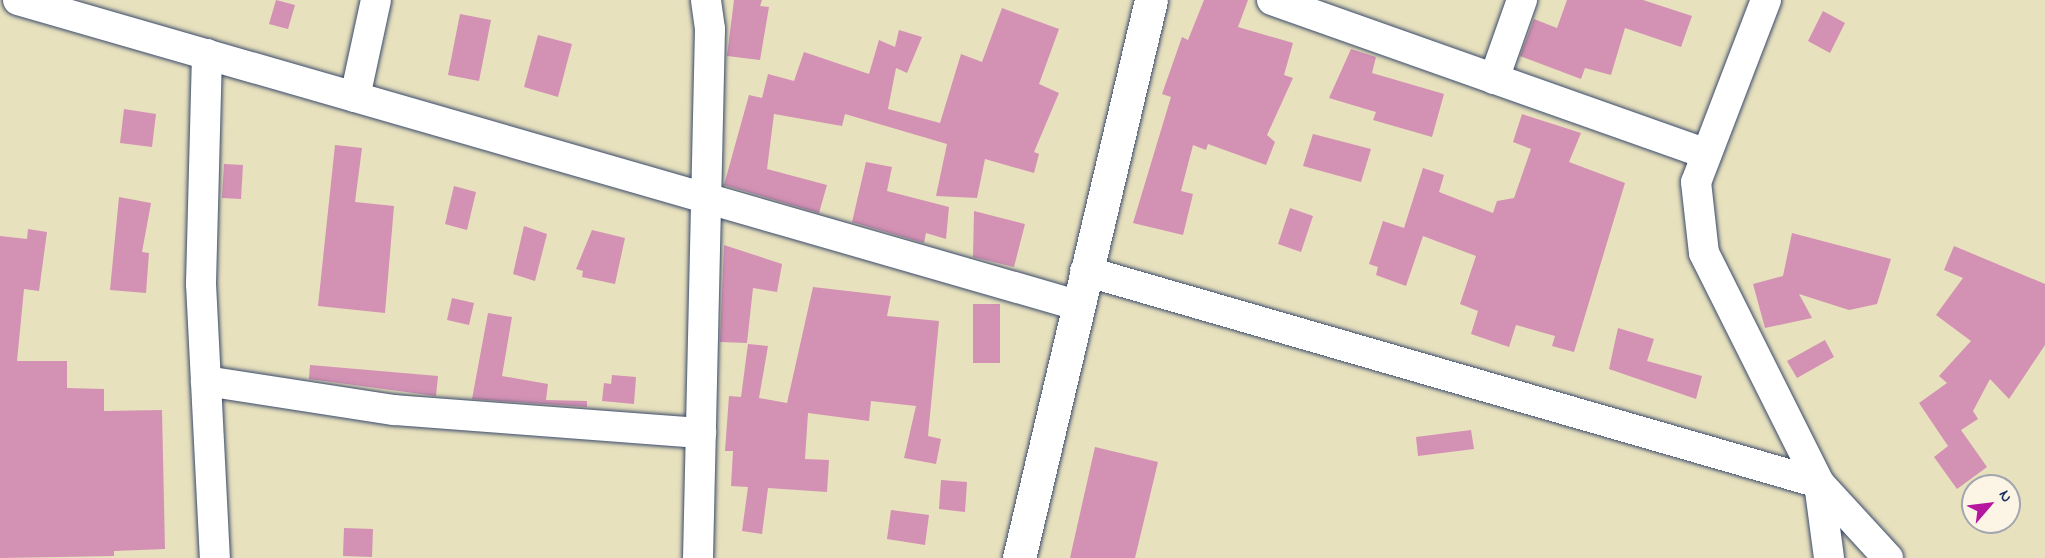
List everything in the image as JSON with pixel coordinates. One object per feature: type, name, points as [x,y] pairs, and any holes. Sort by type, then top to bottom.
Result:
[{"type":"main road","points":[[1019,558],[1085,271],[1151,0]]},
{"type":"street","points":[[0,18],[9,0]]},
{"type":"street","points":[[18,0],[1077,306]]},
{"type":"street","points":[[355,97],[376,0]]},
{"type":"street","points":[[698,558],[705,198],[706,0]]},
{"type":"street","points":[[1272,0],[1707,154]]},
{"type":"street","points":[[1494,79],[1522,0]]},
{"type":"street","points":[[1766,0],[1696,182],[1704,253],[1819,483],[1888,558]]},
{"type":"street","points":[[207,54],[201,284],[215,558]]},
{"type":"street","points":[[1085,271],[1819,483]]},
{"type":"street","points":[[206,381],[394,410],[700,433]]},
{"type":"street","points":[[1819,483],[1829,558]]},
{"type":"building","points":[[276,0],[295,5],[288,29],[269,24]]},
{"type":"building","points":[[734,0],[762,0],[760,6],[769,7],[760,60],[727,56]]},
{"type":"building","points":[[1204,0],[1248,0],[1238,27],[1293,43],[1284,75],[1293,78],[1267,135],[1275,142],[1266,165],[1208,144],[1206,150],[1193,145],[1181,191],[1193,194],[1183,235],[1133,223],[1171,97],[1162,94],[1182,37],[1188,40]]},
{"type":"building","points":[[1567,0],[1643,0],[1692,16],[1681,47],[1625,28],[1611,75],[1585,68],[1581,79],[1520,56],[1534,19],[1557,28]]},
{"type":"building","points":[[1002,8],[1059,29],[1039,84],[1059,93],[1034,152],[1039,154],[1034,173],[985,159],[977,198],[936,196],[947,144],[845,114],[842,126],[774,114],[767,169],[827,185],[819,213],[724,185],[749,95],[762,98],[768,74],[794,81],[804,52],[869,74],[879,40],[895,47],[899,30],[922,37],[907,73],[896,68],[888,109],[940,123],[961,54],[982,62]]},
{"type":"building","points":[[1823,11],[1845,23],[1830,53],[1808,41]]},
{"type":"building","points":[[460,14],[491,20],[479,81],[448,75]]},
{"type":"building","points":[[538,35],[572,44],[558,97],[524,87]]},
{"type":"building","points":[[1351,49],[1376,57],[1372,73],[1444,94],[1432,137],[1373,120],[1376,112],[1329,98]]},
{"type":"building","points":[[124,109],[156,114],[152,147],[120,143]]},
{"type":"building","points":[[1522,114],[1581,133],[1569,162],[1625,183],[1574,352],[1552,346],[1555,336],[1516,325],[1509,347],[1471,334],[1478,311],[1460,304],[1476,256],[1423,236],[1406,286],[1376,275],[1378,267],[1369,264],[1383,221],[1404,228],[1423,168],[1444,175],[1439,192],[1493,213],[1497,201],[1514,198],[1531,149],[1513,142]]},
{"type":"building","points":[[1313,134],[1371,149],[1361,182],[1303,166]]},
{"type":"building","points":[[335,145],[362,148],[355,202],[394,206],[385,313],[318,306]]},
{"type":"building","points":[[866,162],[892,167],[887,191],[949,207],[946,239],[926,233],[924,243],[852,222]]},
{"type":"building","points":[[224,164],[243,165],[241,199],[222,198]]},
{"type":"building","points":[[454,186],[476,192],[467,230],[445,224]]},
{"type":"building","points":[[119,197],[151,203],[142,252],[149,253],[146,293],[110,290]]},
{"type":"building","points":[[1290,208],[1313,216],[1301,252],[1278,244]]},
{"type":"building","points":[[974,211],[1025,224],[1014,267],[973,257]]},
{"type":"building","points":[[524,226],[547,234],[535,281],[513,274]]},
{"type":"building","points":[[28,229],[47,232],[39,291],[24,289],[17,361],[67,361],[67,388],[104,389],[104,411],[162,410],[165,549],[114,551],[114,556],[0,558],[0,236],[27,239]]},
{"type":"building","points":[[592,230],[625,238],[615,284],[582,277],[583,271],[576,269]]},
{"type":"building","points":[[1792,233],[1891,259],[1877,304],[1849,310],[1799,294],[1812,318],[1765,328],[1753,284],[1783,276]]},
{"type":"building","points":[[724,245],[782,264],[777,292],[753,288],[747,343],[720,342]]},
{"type":"building","points":[[1954,246],[2045,284],[2045,345],[2009,399],[1990,379],[1973,411],[1978,419],[1961,430],[1987,467],[1977,474],[1961,474],[1961,486],[1957,489],[1934,457],[1948,446],[1919,403],[1947,383],[1939,376],[1971,341],[1936,315],[1963,278],[1944,270]]},
{"type":"building","points":[[813,287],[891,296],[887,316],[939,321],[928,436],[941,439],[936,464],[904,458],[916,406],[871,401],[869,421],[808,413],[805,459],[829,460],[827,492],[768,488],[762,534],[742,531],[748,487],[731,486],[733,451],[725,451],[729,396],[741,397],[748,344],[768,346],[759,398],[787,403]]},
{"type":"building","points":[[452,298],[474,303],[469,325],[447,320]]},
{"type":"building","points":[[973,304],[1000,304],[1000,363],[973,363]]},
{"type":"building","points":[[488,313],[512,317],[502,376],[548,384],[546,400],[587,401],[587,407],[472,399]]},
{"type":"building","points":[[1618,328],[1654,339],[1647,361],[1702,376],[1696,399],[1609,369]]},
{"type":"building","points":[[1825,340],[1834,357],[1797,378],[1787,361]]},
{"type":"building","points":[[310,365],[438,376],[436,396],[309,379]]},
{"type":"building","points":[[612,375],[636,377],[634,404],[602,401],[604,383],[611,384]]},
{"type":"building","points":[[1471,430],[1474,449],[1418,456],[1416,437]]},
{"type":"building","points":[[1095,447],[1158,462],[1135,558],[1070,558]]},
{"type":"building","points":[[941,480],[967,482],[965,512],[939,509]]},
{"type":"building","points":[[891,510],[929,515],[925,545],[887,539]]},
{"type":"building","points":[[344,528],[373,529],[372,557],[343,556]]}]
